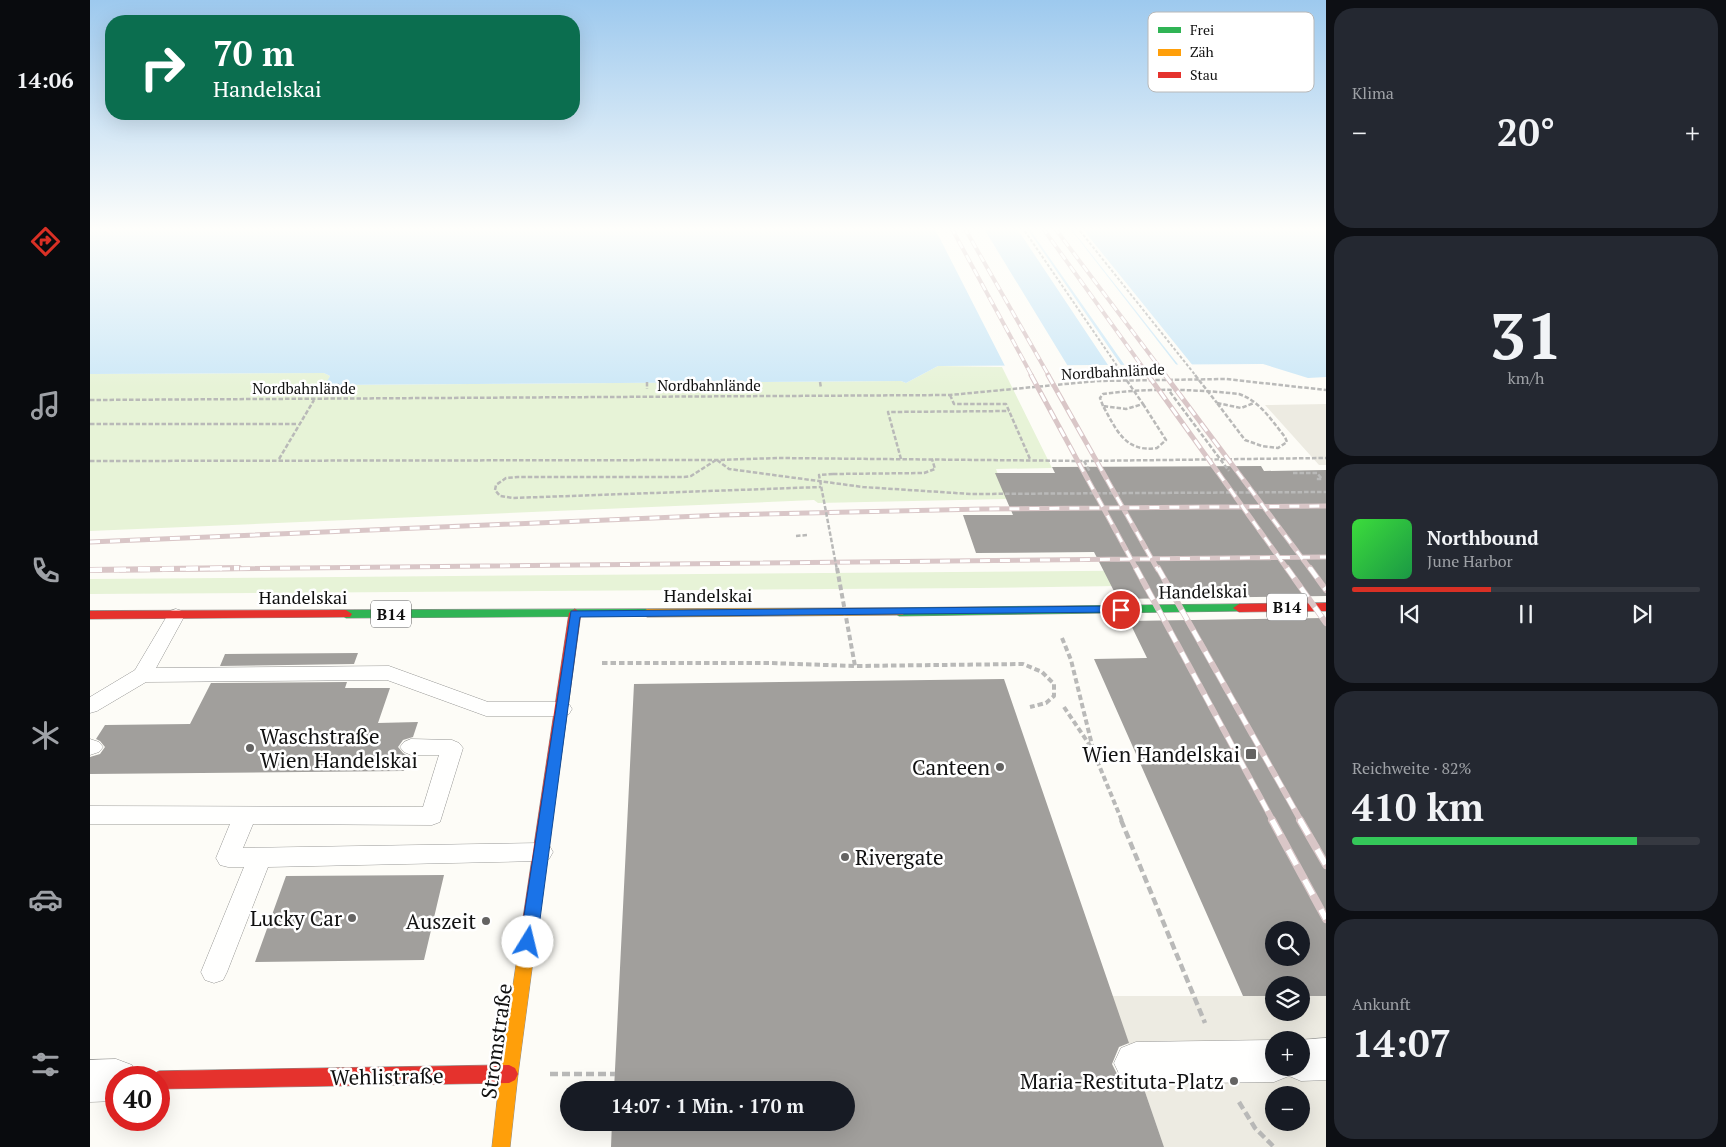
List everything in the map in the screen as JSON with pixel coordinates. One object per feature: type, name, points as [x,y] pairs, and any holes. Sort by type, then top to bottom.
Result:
[{"type":"main road","name":"Handelskai","points":[[90,615],[1048,611],[1326,607]]},
{"type":"main road","name":"Stromstraße","points":[[501,1147],[509,1074],[575,613]]},
{"type":"main road","name":"Wehlistraße","points":[[170,1080],[509,1074]]},
{"type":"street","points":[[1310,1060],[1326,1060]]},
{"type":"street","points":[[1136,1063],[1265,1061]]},
{"type":"street","points":[[90,1081],[105,1080]]},
{"type":"lane","points":[[90,706],[142,675],[176,615]]},
{"type":"lane","points":[[142,675],[389,673],[486,709],[562,709]]},
{"type":"lane","points":[[90,815],[432,816],[452,748],[410,747]]},
{"type":"lane","points":[[244,815],[228,858],[541,852]]},
{"type":"lane","points":[[214,972],[260,857]]},
{"type":"path","points":[[1059,281],[1143,404],[1166,440],[1164,445],[1158,448],[1142,448],[1126,442],[1103,406],[1100,398],[1103,394],[1169,392],[1234,392],[1247,396],[1254,402],[1285,437],[1287,442],[1283,446],[1270,448],[1252,444],[1245,440],[1216,403],[1119,281]]},
{"type":"path","name":"Nordbahnlände","points":[[90,400],[950,395],[1117,380],[1226,379],[1326,390]]},
{"type":"path","points":[[647,382],[647,389]]},
{"type":"path","points":[[820,382],[822,388]]},
{"type":"path","points":[[335,390],[339,384]]},
{"type":"path","points":[[1169,392],[1229,471]]},
{"type":"path","points":[[950,395],[954,404],[1006,404],[1030,459]]},
{"type":"path","points":[[278,460],[314,400]]},
{"type":"path","points":[[1216,403],[1240,408],[1249,406],[1254,402]]},
{"type":"path","points":[[1103,406],[1126,409],[1143,404]]},
{"type":"path","points":[[901,459],[888,412],[1009,411]]},
{"type":"path","points":[[90,424],[298,424]]},
{"type":"path","points":[[90,461],[717,460],[778,458],[1220,460],[1326,458]]},
{"type":"path","points":[[855,666],[819,474],[924,473],[935,469],[932,459]]},
{"type":"path","points":[[717,460],[729,469],[864,487],[971,494],[1326,492]]},
{"type":"path","points":[[717,460],[691,476],[684,477],[518,476],[506,478],[496,485],[495,490],[497,494],[513,498],[821,487]]},
{"type":"path","points":[[1084,460],[1090,472]]},
{"type":"path","points":[[1293,473],[1317,473],[1322,479],[1316,479]]},
{"type":"path","points":[[796,536],[807,535]]},
{"type":"path","points":[[1048,611],[1071,660],[1094,753],[1222,1062],[1246,1114],[1255,1128],[1274,1147]]},
{"type":"path","points":[[568,662],[674,665],[769,663],[855,666],[1023,664],[1042,672],[1054,684],[1054,696],[1046,703],[1030,707]]},
{"type":"path","points":[[1064,708],[1094,753]]},
{"type":"path","points":[[509,1074],[615,1074]]},
{"type":"green space","points":[[938,366],[1002,367],[1052,468],[996,469],[1007,499],[818,503],[814,500],[90,531],[90,374],[324,373],[330,376],[326,385],[901,381],[906,383]]},
{"type":"green space","points":[[1326,569],[1326,583],[978,588],[90,594],[90,579]]},
{"type":"shaded area","points":[[1326,404],[1326,465],[1319,465],[1265,405]]},
{"type":"shaded area","name":"Maria-Restituta-Platz","points":[[1112,996],[1265,996],[1265,1021],[1310,1021],[1310,996],[1326,996],[1326,1147],[1164,1147]]},
{"type":"water","points":[[90,281],[1326,281],[1326,377],[1308,378],[1263,364],[938,366],[906,383],[901,381],[325,385],[330,376],[324,373],[90,374]]},
{"type":"pier","points":[[961,281],[1016,281],[1069,368],[1006,368]]},
{"type":"pier","points":[[1052,281],[1063,281],[1123,368],[1110,368]]},
{"type":"pier","points":[[1065,281],[1111,281],[1178,367],[1126,367]]},
{"type":"pier","points":[[1112,281],[1124,281],[1194,367],[1180,367]]},
{"type":"building","points":[[1261,466],[1264,471],[1326,470],[1326,596],[1118,599],[1094,552],[976,553],[963,515],[1013,515],[995,473],[1055,473],[1052,467]]},
{"type":"building","name":"Wien Handelskai","points":[[1326,618],[1326,996],[1310,996],[1310,976],[1265,976],[1265,996],[1243,996],[1094,659],[1147,658],[1129,621]]},
{"type":"building","points":[[358,653],[354,664],[220,666],[225,654]]},
{"type":"building","name":"Rivergate","points":[[1004,679],[1129,1043],[1119,1047],[1112,1064],[1120,1080],[1135,1086],[1143,1086],[1164,1147],[611,1147],[612,1131],[855,1131],[855,1081],[614,1081],[634,684]]},
{"type":"building","name":"Waschstraße Wien Handelskai","points":[[347,682],[345,688],[390,688],[378,723],[418,722],[413,737],[403,740],[398,747],[408,756],[404,771],[90,774],[90,757],[100,754],[105,747],[96,739],[105,725],[190,724],[211,683]]},
{"type":"building","name":"Lucky Car","points":[[444,875],[424,960],[255,962],[286,876]]},
{"type":"railway","points":[[980,281],[1032,376]]},
{"type":"railway","points":[[995,281],[1049,376]]},
{"type":"railway","points":[[1080,281],[1149,376]]},
{"type":"railway","points":[[1094,281],[1166,376]]},
{"type":"railway","points":[[1031,375],[1103,508]]},
{"type":"railway","points":[[1048,375],[1123,508]]},
{"type":"railway","points":[[1148,375],[1243,507]]},
{"type":"railway","points":[[1165,375],[1263,507]]},
{"type":"railway","points":[[1263,507],[1326,506]]},
{"type":"railway","points":[[1123,508],[1243,507]]},
{"type":"railway","points":[[1243,507],[1279,558]]},
{"type":"railway","points":[[1243,507],[1263,507]]},
{"type":"railway","points":[[1263,507],[1301,557]]},
{"type":"railway","points":[[90,542],[723,515],[1103,508]]},
{"type":"railway","points":[[1103,508],[1131,559]]},
{"type":"railway","points":[[1103,508],[1123,508]]},
{"type":"railway","points":[[1123,508],[1152,559]]},
{"type":"railway","points":[[1279,558],[1301,557]]},
{"type":"railway","points":[[1301,557],[1311,570]]},
{"type":"railway","points":[[1301,557],[1326,557]]},
{"type":"railway","points":[[1152,559],[1279,558]]},
{"type":"railway","points":[[1279,558],[1288,570]]},
{"type":"railway","points":[[120,570],[1131,559]]},
{"type":"railway","points":[[1131,559],[1137,570]]},
{"type":"railway","points":[[1131,559],[1152,559]]},
{"type":"railway","points":[[1152,559],[1158,570]]},
{"type":"railway","points":[[90,570],[239,568]]},
{"type":"railway","points":[[1136,568],[1273,821]]},
{"type":"railway","points":[[1158,568],[1301,821]]},
{"type":"railway","points":[[1287,568],[1326,623]]},
{"type":"railway","points":[[1310,568],[1326,590]]},
{"type":"railway","points":[[1272,820],[1326,919]]},
{"type":"railway","points":[[1300,820],[1326,865]]},
{"type":"traffic: fast","points":[[899,612],[1239,608]]},
{"type":"traffic: fast","points":[[346,614],[647,613]]},
{"type":"traffic: slow","points":[[647,613],[899,612]]},
{"type":"traffic: slow","points":[[501,1147],[529,931]]},
{"type":"traffic: jam","points":[[1239,608],[1326,607]]},
{"type":"traffic: jam","points":[[529,931],[575,613]]},
{"type":"traffic: jam","points":[[90,615],[346,614]]},
{"type":"traffic: jam","points":[[170,1080],[509,1074]]},
{"type":"place","name":"Waschstraße Wien Handelskai","points":[[250,748]]},
{"type":"place","name":"Wien Handelskai","points":[[1251,754]]},
{"type":"place","name":"Canteen","points":[[1000,767]]},
{"type":"place","name":"Rivergate","points":[[845,857]]},
{"type":"place","name":"Lucky Car","points":[[352,918]]},
{"type":"place","name":"Auszeit","points":[[486,921]]},
{"type":"place","name":"Maria-Restituta-Platz","points":[[1234,1081]]},
{"type":"route","points":[[528,942],[575,613],[1121,610]]}]
